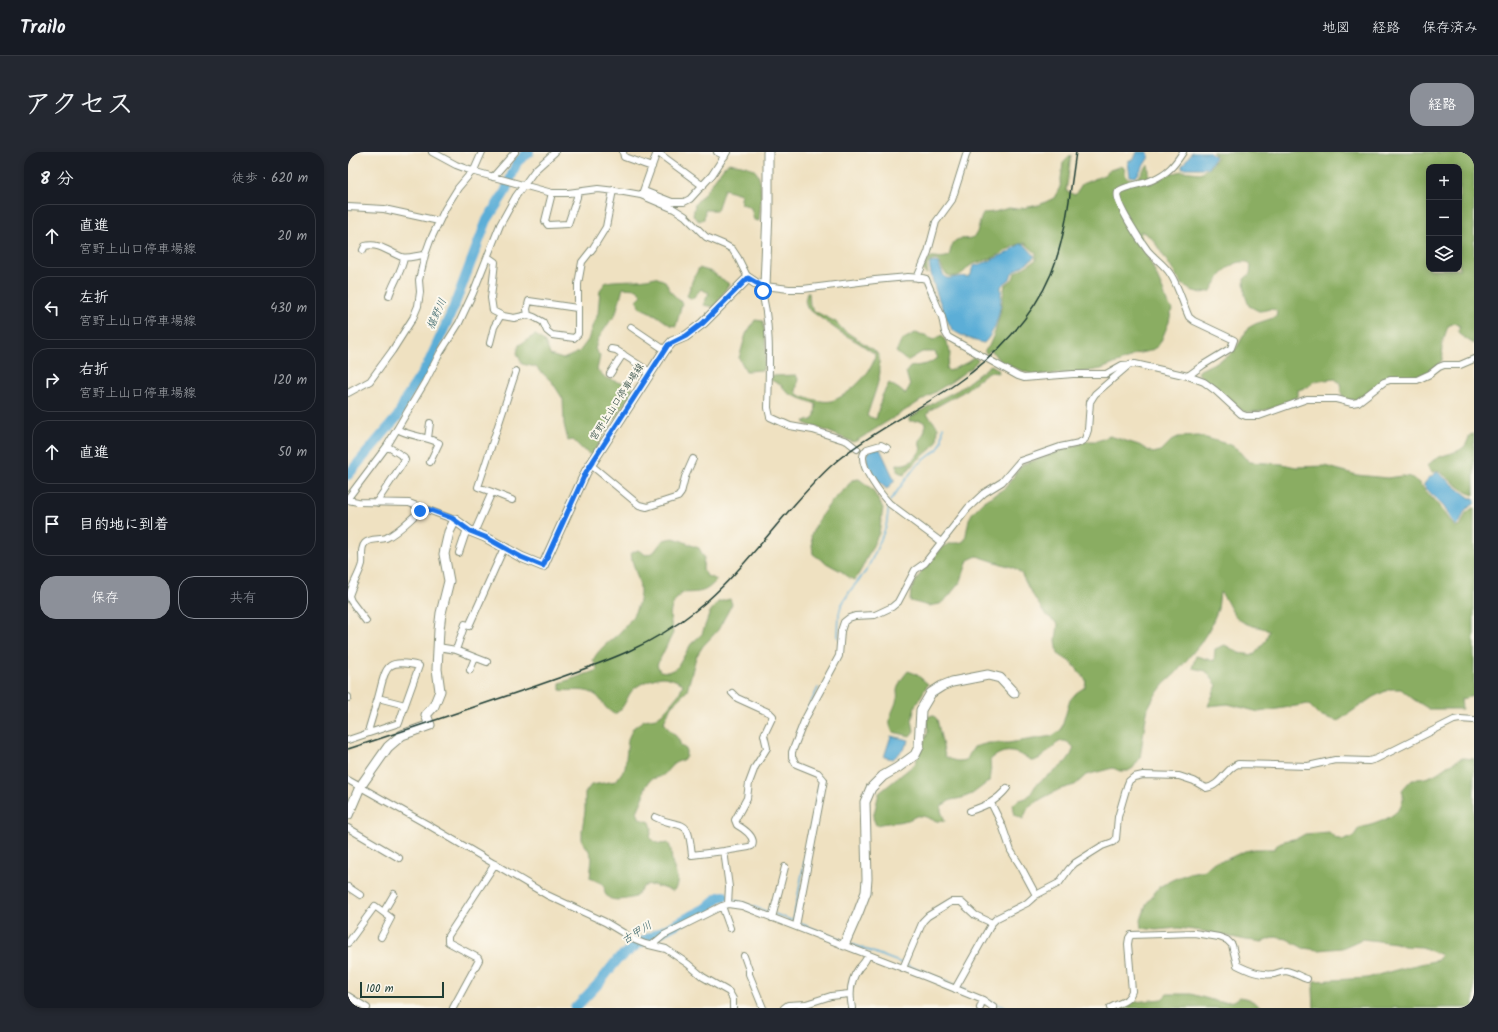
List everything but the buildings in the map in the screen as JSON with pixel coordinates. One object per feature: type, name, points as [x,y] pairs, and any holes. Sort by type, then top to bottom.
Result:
[{"type":"main road","points":[[748,278],[762,286],[768,211],[768,152]]},
{"type":"main road","name":"宮野上山口停車場線","points":[[455,520],[470,531],[521,557],[543,566],[586,472],[665,350],[672,342],[686,336],[703,323],[748,278]]},
{"type":"main road","points":[[348,815],[351,800],[370,775],[383,754],[402,735],[430,725],[426,715],[434,706],[440,691],[437,669],[438,647],[441,613],[449,581],[445,572],[444,554],[449,532],[455,520]]},
{"type":"main road","points":[[844,945],[866,892],[865,802],[871,788],[883,776],[915,755],[920,742],[921,710],[931,693],[952,682],[988,675],[1000,678],[1014,693]]},
{"type":"street","points":[[432,152],[456,165],[472,171],[552,193],[598,189],[614,190],[643,193],[672,202],[684,202],[690,199],[703,186],[726,154],[717,152]]},
{"type":"street","points":[[348,393],[370,381],[413,318],[418,306],[420,292],[419,280],[425,255],[439,221],[444,209],[458,188],[475,168],[482,152]]},
{"type":"street","points":[[495,178],[515,152]]},
{"type":"street","points":[[455,520],[409,503],[358,502],[348,499],[387,446],[425,382],[440,353],[460,322],[500,225],[516,196],[535,170],[555,152]]},
{"type":"street","points":[[623,152],[624,158],[652,167]]},
{"type":"street","points":[[643,193],[657,152],[703,186]]},
{"type":"street","points":[[917,278],[928,252],[936,222],[952,200],[967,152]]},
{"type":"street","points":[[1183,152],[1172,168],[1163,174],[1141,184],[1123,189],[1118,192],[1117,196],[1121,208],[1138,238],[1170,274],[1189,317],[1194,321],[1234,340],[1231,348],[1188,376]]},
{"type":"street","points":[[488,257],[495,262],[491,306],[492,311],[514,318],[528,315],[543,322],[547,331],[552,335],[574,338],[578,334],[578,284],[582,262],[606,227],[614,190]]},
{"type":"street","points":[[552,193],[545,221],[548,225],[568,224],[577,197],[577,192]]},
{"type":"street","points":[[643,193],[685,216],[706,237],[732,249],[748,278]]},
{"type":"street","points":[[348,207],[384,209],[439,221]]},
{"type":"street","points":[[363,250],[365,246],[371,244],[404,258],[425,255]]},
{"type":"street","points":[[389,296],[403,264],[404,258]]},
{"type":"street","points":[[941,542],[902,514],[883,497],[865,467],[863,456],[847,441],[813,430],[790,426],[770,416],[768,408],[769,336],[762,286],[803,289],[875,280],[926,279],[942,317],[945,332],[948,337],[1018,376],[1024,378],[1106,374],[1122,365],[1130,364],[1148,366],[1188,376],[1204,382],[1246,416],[1259,416],[1307,399],[1336,399],[1352,403],[1358,402],[1384,382],[1390,380],[1417,380],[1444,365],[1460,365],[1474,359]]},
{"type":"street","points":[[528,315],[527,309],[529,301],[577,308]]},
{"type":"street","points":[[490,343],[494,327],[501,315]]},
{"type":"street","points":[[632,327],[665,350]]},
{"type":"street","points":[[611,349],[623,354],[650,372]]},
{"type":"street","points":[[610,374],[623,354]]},
{"type":"street","points":[[796,926],[824,780],[818,773],[796,764],[792,757],[792,752],[804,719],[839,656],[841,631],[844,622],[855,616],[875,615],[892,607],[898,602],[915,570],[925,563],[968,508],[984,493],[1002,482],[1020,461],[1060,447],[1079,443],[1085,438],[1088,430],[1090,402],[1095,394],[1130,364]]},
{"type":"street","points":[[512,500],[478,487],[516,370]]},
{"type":"street","points":[[428,438],[430,423]]},
{"type":"street","points":[[397,429],[422,438],[428,438],[439,443],[430,462]]},
{"type":"street","points":[[857,449],[867,449],[881,445],[887,448]]},
{"type":"street","points":[[378,503],[378,500],[405,460],[404,457],[387,446]]},
{"type":"street","points":[[863,456],[867,449]]},
{"type":"street","points":[[591,465],[639,505],[647,508],[678,497],[681,493],[685,477],[693,459]]},
{"type":"street","points":[[460,553],[470,531],[492,492]]},
{"type":"street","points":[[366,621],[349,596],[359,573],[364,546],[366,542],[370,540],[379,540],[393,534],[420,511],[422,507]]},
{"type":"street","points":[[456,650],[464,624],[469,626],[488,574],[504,548]]},
{"type":"street","points":[[438,647],[456,650],[487,662]]},
{"type":"street","points":[[470,670],[475,658]]},
{"type":"street","points":[[348,740],[399,723],[419,666],[412,664],[391,665],[387,668],[369,728],[370,732]]},
{"type":"street","points":[[655,817],[683,825],[688,830],[692,854],[749,847],[754,843],[753,839],[746,831],[737,825],[735,820],[747,798],[749,784],[755,767],[767,748],[764,735],[773,716],[770,713],[737,698],[732,693]]},
{"type":"street","points":[[378,698],[405,705]]},
{"type":"street","points":[[955,989],[992,923],[997,918],[1027,903],[1036,895],[1059,883],[1075,863],[1116,839],[1118,817],[1126,786],[1134,776],[1179,776],[1194,781],[1206,788],[1210,788],[1217,784],[1230,768],[1238,764],[1308,766],[1336,760],[1369,761],[1376,759],[1454,720],[1474,720]]},
{"type":"street","points":[[348,780],[430,826],[547,895],[605,922],[635,940],[666,949],[688,964],[703,977],[729,992],[733,999],[733,1008]]},
{"type":"street","points":[[970,811],[991,803],[1007,788]]},
{"type":"street","points":[[991,803],[1002,825],[1011,851],[1025,872],[1036,895]]},
{"type":"street","points":[[348,828],[399,858]]},
{"type":"street","points":[[724,851],[729,887],[725,905],[730,928]]},
{"type":"street","points":[[453,1008],[479,960],[478,958],[448,942],[448,936],[495,864]]},
{"type":"street","points":[[772,918],[785,866]]},
{"type":"street","points":[[348,887],[360,896]]},
{"type":"street","points":[[384,911],[394,894]]},
{"type":"street","points":[[903,968],[923,921],[928,916],[951,902],[961,902],[975,915],[992,923]]},
{"type":"street","points":[[652,945],[664,935],[725,905],[742,906],[983,1000],[994,1008]]},
{"type":"street","points":[[348,943],[375,906],[384,911],[391,918],[381,937]]},
{"type":"street","points":[[1110,1008],[1130,997],[1132,991],[1128,944],[1131,935],[1194,933],[1219,937],[1227,940],[1232,946],[1237,965],[1260,974],[1274,974],[1285,971],[1307,979]]},
{"type":"street","points":[[852,1008],[849,994],[853,979],[858,969],[867,960],[868,955]]},
{"type":"street","points":[[744,956],[749,974],[763,1008]]},
{"type":"street","points":[[784,1008],[788,1005],[806,1004],[831,996],[849,994]]},
{"type":"street","points":[[349,998],[368,1008]]},
{"type":"street","points":[[980,1008],[983,1000]]},
{"type":"green space","points":[[1212,152],[1474,152],[1474,344],[1460,335],[1458,331],[1460,326],[1455,323],[1448,326],[1442,344],[1443,356],[1441,361],[1435,368],[1426,373],[1416,376],[1388,378],[1378,383],[1357,400],[1352,401],[1348,401],[1344,398],[1341,393],[1340,383],[1335,379],[1314,381],[1308,387],[1298,390],[1298,397],[1285,403],[1265,410],[1244,412],[1202,378],[1198,373],[1200,370],[1227,357],[1237,347],[1248,328],[1276,317],[1277,311],[1275,310],[1270,309],[1259,311],[1249,306],[1245,295],[1244,279],[1250,274],[1251,266],[1247,262],[1235,264],[1225,270],[1211,291],[1202,293],[1190,290],[1181,283],[1152,238],[1141,231],[1140,242],[1151,263],[1167,302],[1172,309],[1169,322],[1158,346],[1150,351],[1135,354],[1127,359],[1101,369],[1078,373],[1034,375],[1001,363],[991,350],[987,354],[984,351],[989,346],[995,332],[1005,285],[1013,279],[1015,273],[1036,260],[1036,253],[1025,243],[1016,245],[996,256],[971,265],[959,275],[947,275],[936,260],[927,265],[927,274],[923,271],[930,257],[940,258],[949,256],[955,241],[974,236],[984,213],[1009,208],[1017,209],[1039,205],[1054,198],[1060,187],[1063,163],[1071,155],[1066,191],[1075,195],[1082,184],[1104,175],[1110,170],[1122,166],[1126,177],[1134,179],[1139,176],[1148,165],[1150,184],[1170,174],[1182,171],[1200,173],[1209,168],[1217,157]]},
{"type":"green space","points":[[729,163],[743,165],[756,171],[759,177],[761,192],[759,221],[754,220],[751,208],[741,203],[741,194],[724,189],[717,210],[705,210],[704,219],[699,221],[693,216],[695,204],[724,167]]},
{"type":"green space","points":[[699,268],[712,272],[729,284],[715,307],[703,305],[709,293],[701,289],[692,299],[687,296]]},
{"type":"green space","points":[[655,277],[665,281],[670,291],[682,303],[676,326],[670,325],[656,315],[639,307],[637,300],[642,295],[637,289],[623,288],[615,316],[598,339],[595,349],[600,356],[597,370],[606,378],[628,385],[634,390],[606,431],[592,456],[573,440],[568,441],[564,424],[563,399],[552,382],[536,367],[522,364],[517,353],[519,345],[535,335],[545,343],[550,355],[563,359],[579,352],[588,340],[598,314],[600,290],[606,282]]},
{"type":"green space","points":[[807,293],[809,293],[810,306],[814,311],[836,322],[842,329],[875,351],[879,356],[879,378],[867,416],[876,419],[882,396],[889,383],[905,394],[910,386],[906,372],[910,367],[927,364],[938,358],[935,352],[922,352],[907,361],[896,352],[902,340],[915,333],[925,335],[933,340],[942,335],[950,351],[946,368],[949,371],[968,362],[974,357],[978,360],[972,367],[951,382],[856,441],[853,442],[806,424],[804,421],[812,420],[815,415],[816,404],[789,394],[781,385],[771,380],[771,376],[796,375],[798,379],[796,392],[800,396],[820,401],[831,401],[845,394],[859,382],[874,361],[875,354],[840,332],[807,308],[805,300]]},
{"type":"green space","points":[[755,320],[763,321],[765,333],[766,346],[763,370],[746,371],[739,358],[746,334]]},
{"type":"green space","points":[[991,365],[998,369],[999,373],[988,372],[963,392],[930,410],[927,414],[938,427],[937,441],[932,448],[913,464],[904,475],[897,471],[897,464],[908,463],[917,456],[921,449],[920,441],[925,430],[925,423],[920,420],[910,421],[910,418],[940,399],[958,390]]},
{"type":"green space","points":[[1474,434],[1474,495],[1466,492],[1440,472],[1432,472],[1428,466],[1431,462],[1440,457],[1460,450],[1467,443],[1470,435]]},
{"type":"green space","points":[[1110,436],[1139,445],[1153,453],[1161,451],[1172,440],[1178,437],[1199,436],[1231,445],[1250,462],[1282,464],[1296,467],[1325,466],[1357,475],[1387,478],[1403,476],[1411,477],[1419,483],[1455,527],[1460,527],[1466,513],[1474,507],[1474,696],[1461,699],[1462,709],[1429,709],[1401,689],[1390,689],[1373,697],[1338,721],[1319,715],[1308,704],[1259,712],[1228,704],[1208,706],[1217,685],[1206,671],[1192,668],[1196,656],[1214,661],[1215,649],[1225,645],[1239,653],[1254,655],[1266,640],[1269,630],[1239,620],[1220,592],[1218,609],[1210,628],[1200,644],[1175,674],[1164,684],[1148,708],[1140,758],[1133,768],[1128,771],[1120,771],[1113,768],[1086,775],[1075,785],[1060,789],[1028,808],[1023,819],[1015,815],[1013,805],[1017,801],[1028,797],[1041,780],[1063,765],[1071,755],[1074,748],[1063,741],[1059,742],[1045,754],[1033,761],[1016,753],[1001,753],[990,760],[990,780],[972,794],[951,800],[941,806],[941,811],[945,821],[937,821],[923,816],[918,816],[910,820],[876,825],[873,818],[879,793],[915,764],[928,732],[927,717],[933,715],[937,719],[945,756],[958,761],[966,760],[974,747],[989,743],[1008,743],[1052,736],[1061,730],[1070,700],[1076,693],[1085,687],[1086,680],[1072,663],[1058,654],[1056,640],[1058,624],[1045,614],[1021,573],[1014,568],[977,556],[968,560],[961,581],[940,604],[929,606],[910,601],[911,590],[922,570],[927,567],[942,547],[952,543],[960,543],[965,540],[969,519],[973,512],[983,502],[1005,488],[1022,465],[1087,441],[1097,441]]},
{"type":"green space","points":[[859,479],[872,489],[883,508],[879,533],[855,580],[813,554],[811,535],[820,517],[832,501],[852,480]]},
{"type":"green space","points":[[673,538],[699,548],[704,557],[703,569],[707,576],[717,580],[705,590],[693,593],[682,593],[674,602],[670,616],[673,633],[657,665],[660,671],[668,672],[677,668],[691,644],[702,634],[710,612],[718,602],[730,599],[732,604],[718,630],[703,646],[696,657],[687,691],[671,706],[664,722],[668,729],[678,738],[681,746],[686,749],[686,757],[675,763],[664,775],[651,779],[645,788],[644,796],[637,812],[640,819],[650,822],[652,828],[650,838],[658,843],[668,843],[671,849],[672,861],[677,877],[676,888],[673,891],[653,885],[644,886],[635,897],[623,900],[614,900],[607,896],[603,884],[590,878],[592,858],[582,841],[585,793],[591,785],[616,781],[625,768],[628,739],[633,728],[644,720],[656,718],[663,713],[679,694],[683,684],[670,678],[662,677],[645,682],[637,686],[631,692],[622,708],[614,714],[610,712],[593,693],[560,690],[560,683],[598,670],[593,660],[596,655],[625,627],[634,613],[640,598],[640,588],[631,553],[638,550],[646,555],[654,552],[663,540]]},
{"type":"green space","points":[[908,671],[916,674],[928,684],[915,706],[912,720],[914,731],[910,736],[893,732],[890,723],[896,703],[898,687]]},
{"type":"green space","points":[[1463,758],[1474,759],[1474,1008],[1314,1008],[1313,988],[1315,981],[1367,978],[1438,960],[1441,955],[1422,947],[1404,946],[1396,943],[1362,939],[1342,948],[1318,950],[1303,948],[1287,939],[1275,937],[1262,942],[1178,928],[1156,930],[1142,928],[1141,920],[1147,903],[1159,887],[1172,880],[1189,873],[1205,870],[1214,862],[1225,860],[1245,851],[1255,849],[1274,849],[1279,843],[1298,838],[1305,834],[1329,832],[1336,838],[1344,840],[1353,837],[1359,828],[1383,821],[1397,812],[1401,806],[1403,798],[1402,790],[1412,779],[1421,779],[1434,775],[1450,764]]},
{"type":"green space","points":[[1167,994],[1191,994],[1219,1002],[1234,1001],[1240,997],[1249,999],[1263,1008],[1116,1008],[1125,1003],[1162,999]]},
{"type":"water","points":[[1137,152],[1148,152],[1149,157],[1136,177],[1130,176],[1128,162],[1134,159]]},
{"type":"water","points":[[1192,152],[1210,152],[1215,157],[1208,168],[1182,168]]},
{"type":"water","points":[[1020,244],[1024,244],[1034,255],[1034,258],[1012,273],[1010,279],[1001,286],[1000,309],[996,324],[989,337],[984,343],[972,340],[953,330],[946,318],[938,297],[931,276],[930,263],[938,263],[946,278],[962,276],[967,277],[971,275],[974,266],[1009,252]]},
{"type":"water","points":[[873,449],[880,449],[894,479],[887,489],[874,476],[870,469],[867,457],[868,452]]},
{"type":"water","points":[[1437,472],[1470,498],[1474,498],[1474,504],[1465,510],[1458,525],[1455,525],[1444,507],[1424,486],[1429,478]]},
{"type":"water","points":[[891,736],[909,740],[905,748],[893,759],[884,757]]},
{"type":"waterway","name":"椹野川","points":[[348,475],[398,416],[406,398],[427,366],[453,309],[487,220],[505,192],[517,162],[529,152]]},
{"type":"waterway","points":[[890,501],[915,467],[938,449],[942,441],[943,427]]},
{"type":"waterway","points":[[838,638],[839,614],[841,606],[850,591],[866,571],[874,555],[886,527],[889,506]]},
{"type":"waterway","points":[[807,710],[818,688]]},
{"type":"waterway","points":[[790,758],[792,767],[813,774]]},
{"type":"waterway","points":[[793,921],[820,779]]},
{"type":"waterway","name":"古甲川","points":[[575,1008],[600,982],[617,960],[638,944],[708,907],[719,897],[724,896]]},
{"type":"waterway","points":[[729,898],[771,913]]},
{"type":"waterway","points":[[775,914],[793,921]]},
{"type":"waterway","points":[[799,923],[842,940]]},
{"type":"waterway","points":[[849,943],[904,964]]},
{"type":"waterway","points":[[907,965],[955,985]]},
{"type":"waterway","points":[[959,987],[966,990]]},
{"type":"waterway","points":[[984,998],[1006,1008]]},
{"type":"railway","points":[[348,749],[597,664],[657,637],[695,611],[735,574],[821,475],[833,464],[868,438],[943,393],[971,373],[998,349],[1023,321],[1043,290],[1056,260],[1067,214],[1076,152]]},
{"type":"route","points":[[420,511],[422,507],[452,518],[460,522],[470,531],[485,537],[521,557],[543,566],[547,561],[586,472],[668,345],[686,336],[703,323],[716,312],[748,278],[760,285],[763,291]]}]
